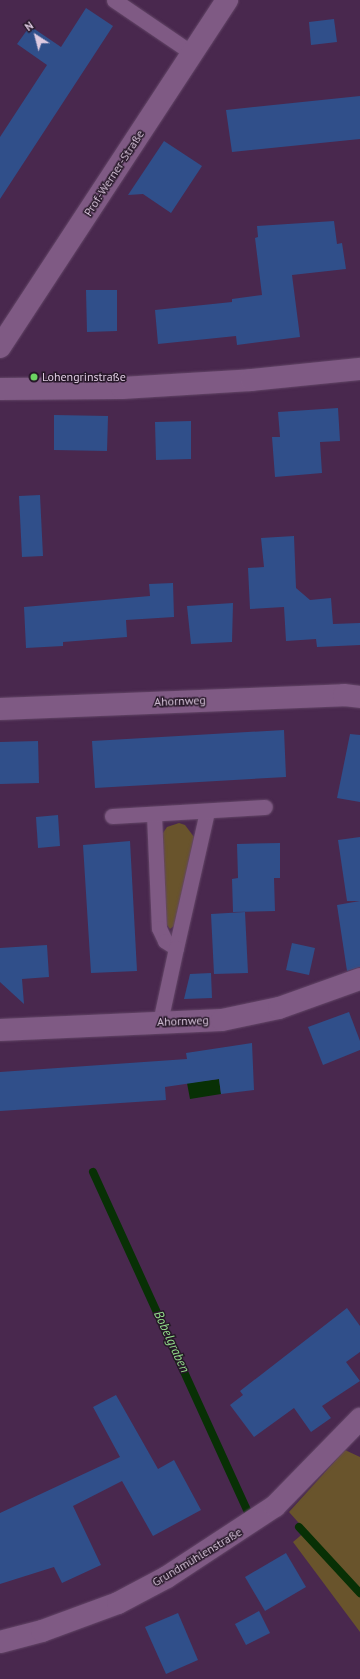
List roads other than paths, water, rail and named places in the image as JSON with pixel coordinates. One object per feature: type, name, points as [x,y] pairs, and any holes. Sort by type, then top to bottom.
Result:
[{"type":"street","name":"Prof.-Werner-Straße","points":[[0,347],[227,0]]},
{"type":"street","points":[[0,389],[137,387],[360,369]]},
{"type":"street","name":"Ahornweg","points":[[0,709],[344,695],[360,697]]},
{"type":"street","name":"Ahornweg","points":[[0,1030],[222,1020],[250,1015],[360,979]]},
{"type":"street","name":"Grundmühlenstraße","points":[[0,1642],[42,1632],[118,1603],[180,1569],[275,1506],[360,1419]]},
{"type":"lane","points":[[114,0],[192,53]]},
{"type":"lane","points":[[112,816],[154,815],[265,807]]},
{"type":"lane","points":[[160,1022],[207,811]]},
{"type":"lane","points":[[154,815],[159,928],[165,940],[176,948]]},
{"type":"waterway","name":"Bobelgraben","points":[[93,1172],[248,1512]]},
{"type":"waterway","name":"Bobelgraben","points":[[299,1527],[360,1593]]},
{"type":"place","name":"Lohengrinstraße","points":[[34,377]]}]
